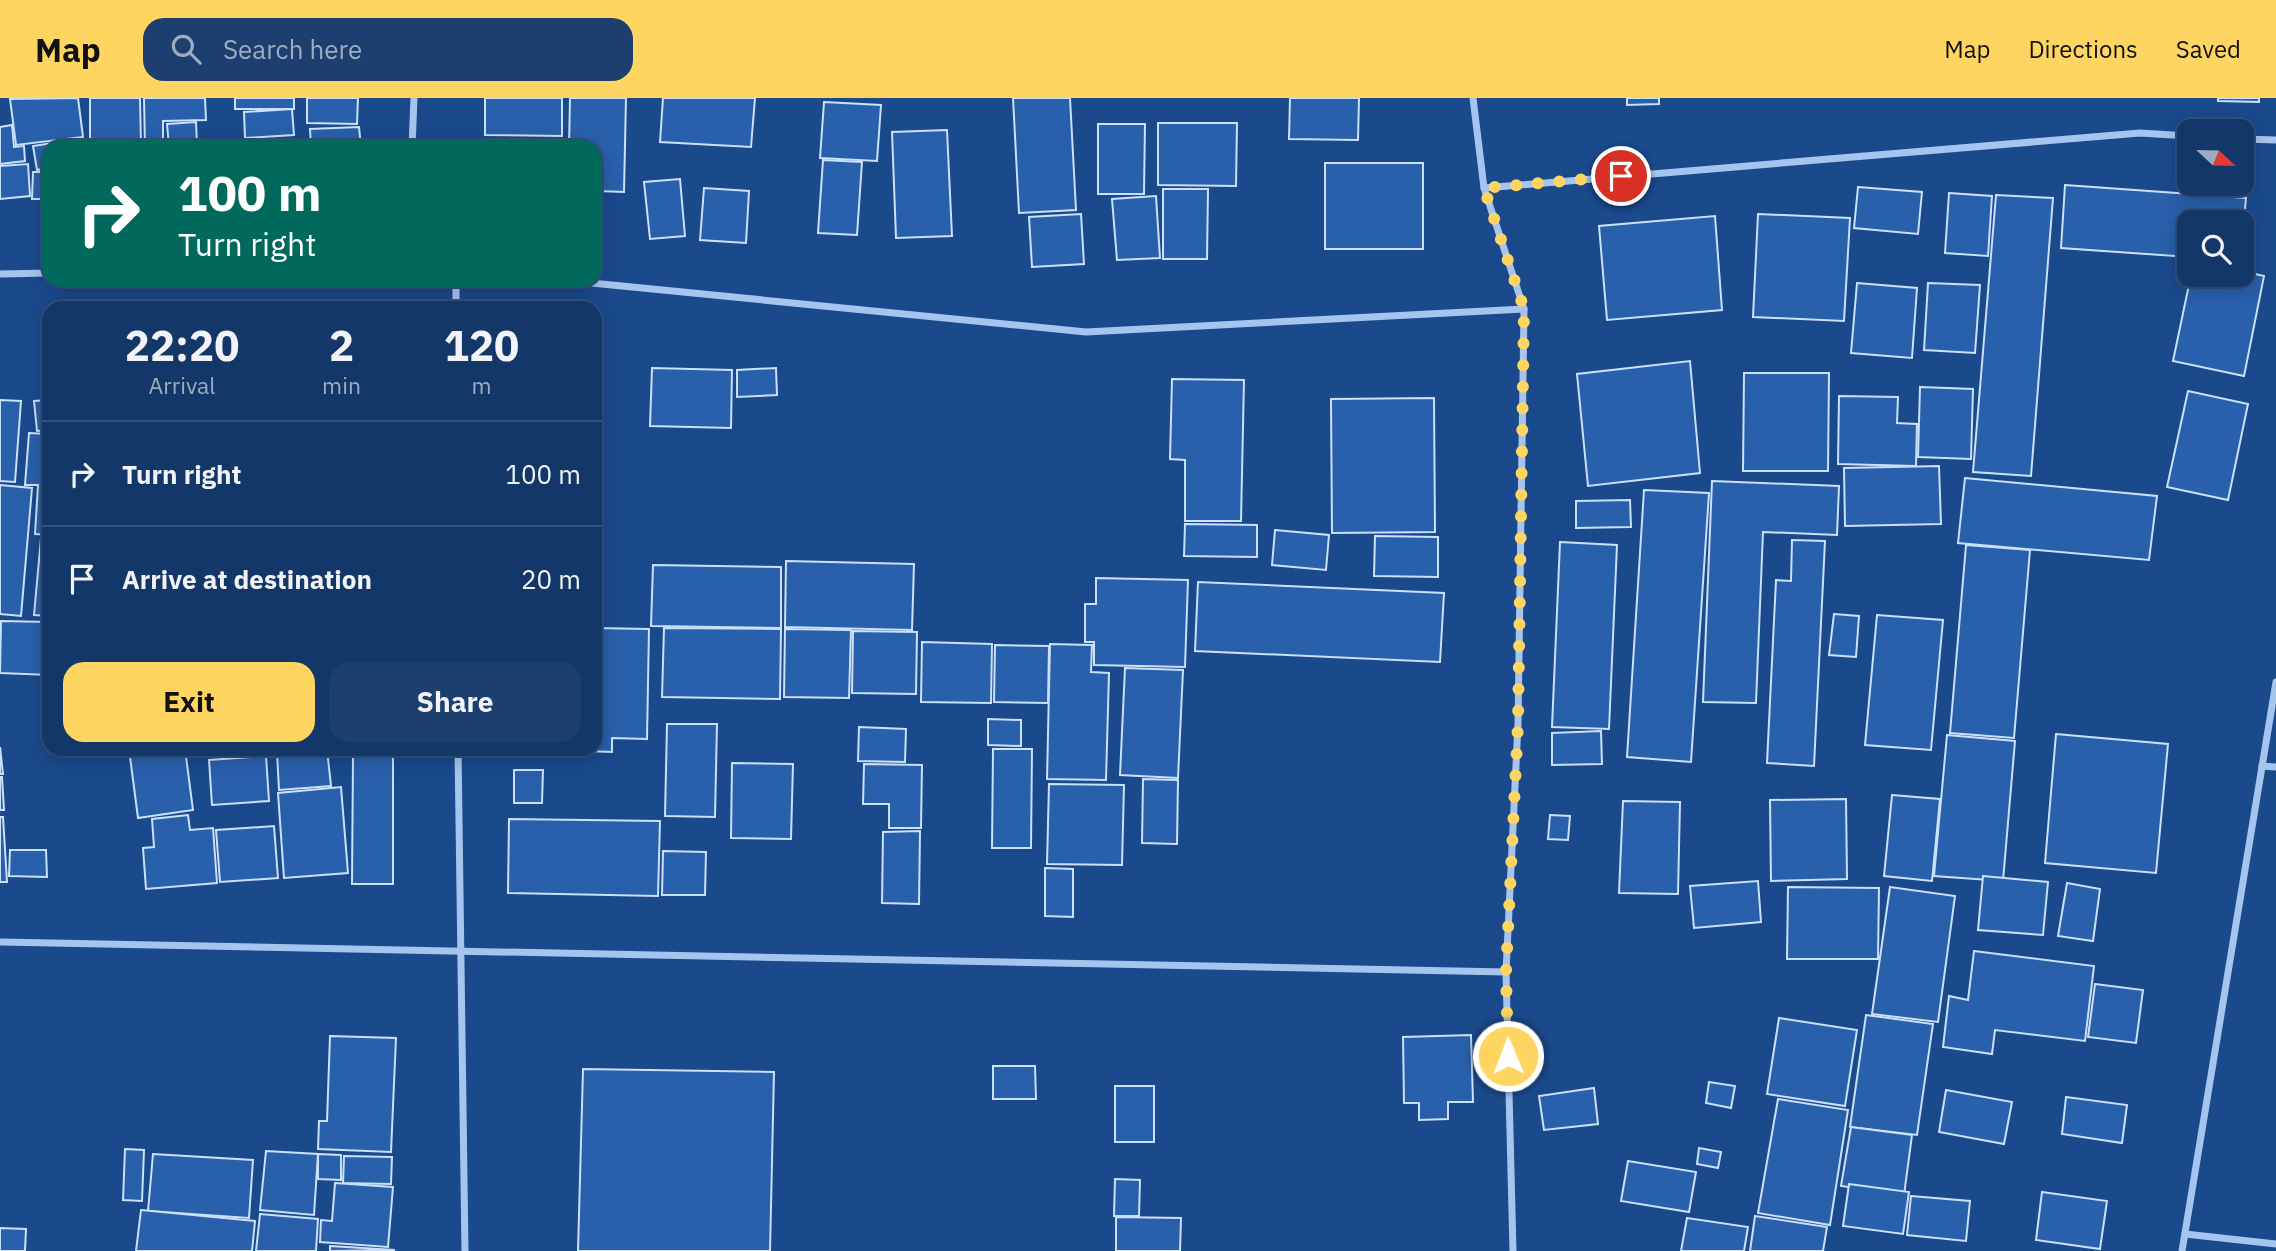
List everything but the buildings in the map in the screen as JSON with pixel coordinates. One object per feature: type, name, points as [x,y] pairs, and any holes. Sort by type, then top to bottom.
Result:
[{"type":"street","points":[[412,140],[414,98]]},
{"type":"street","points":[[1473,98],[1484,188],[1524,309],[1518,724],[1506,972],[1513,1251]]},
{"type":"street","points":[[1484,188],[2140,133],[2177,135]]},
{"type":"street","points":[[2254,139],[2276,140]]},
{"type":"street","points":[[0,274],[42,273]]},
{"type":"street","points":[[602,284],[1086,332],[1524,309]]},
{"type":"street","points":[[2182,1251],[2276,682]]},
{"type":"street","points":[[458,756],[465,1251]]},
{"type":"street","points":[[2262,766],[2276,767]]},
{"type":"street","points":[[0,942],[1506,972]]},
{"type":"street","points":[[2185,1234],[2276,1244]]},
{"type":"route","points":[[1508,1056],[1506,972],[1518,724],[1524,309],[1484,188],[1621,176]]}]
